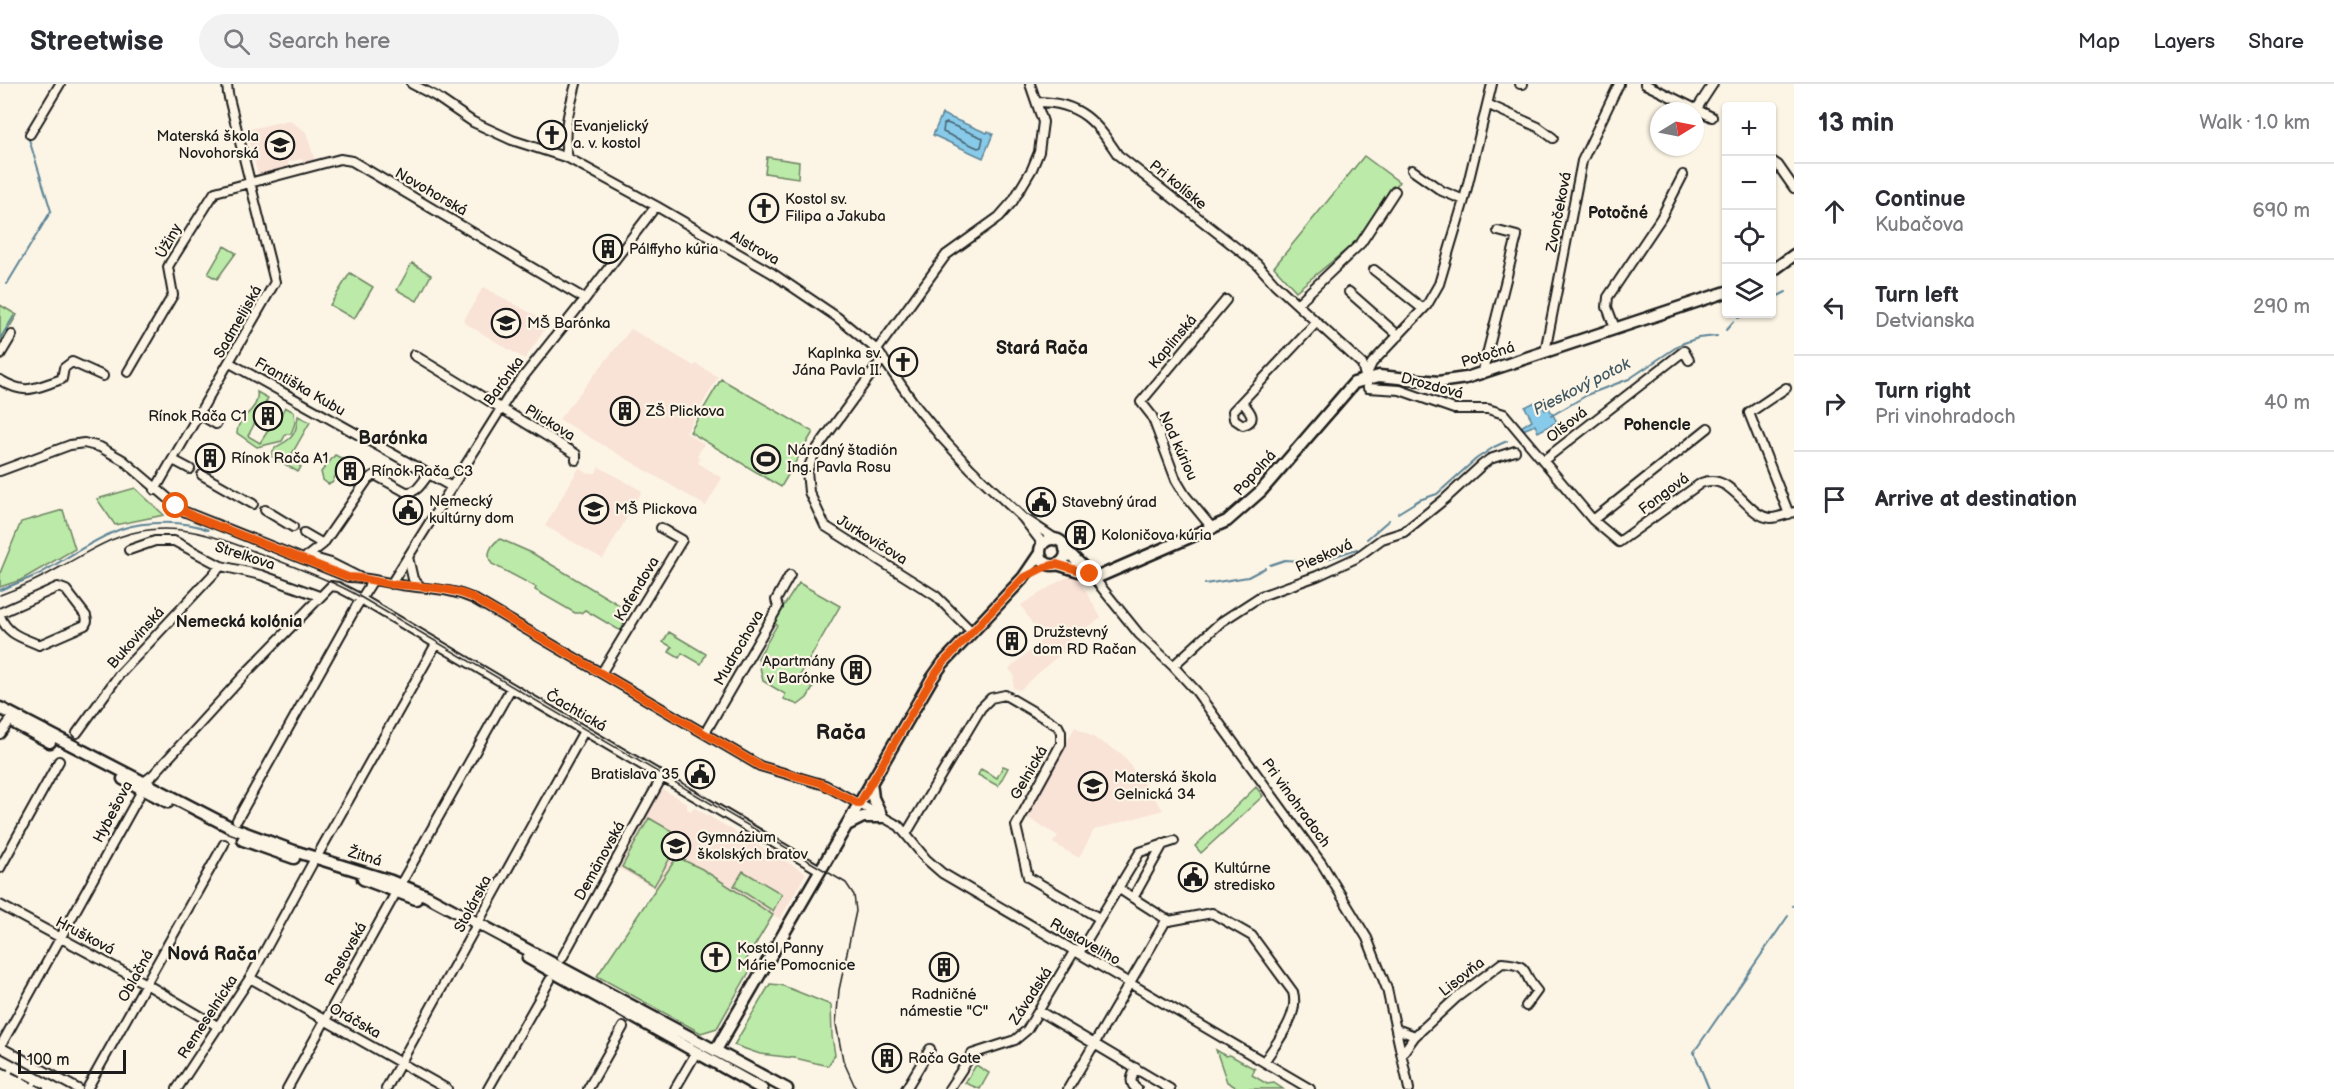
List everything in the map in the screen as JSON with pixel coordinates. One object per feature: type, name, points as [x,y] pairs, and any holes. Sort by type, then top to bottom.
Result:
[{"type":"street","points":[[30,134],[60,84]]},
{"type":"street","name":"Sadmelijská","points":[[155,490],[276,282],[227,84]]},
{"type":"street","name":"Alstrova","points":[[412,84],[435,96],[472,122],[512,140],[568,158],[656,206],[772,273],[837,317],[877,350],[915,405],[971,469],[1023,518],[1057,540]]},
{"type":"street","points":[[568,158],[566,151],[569,110],[576,84]]},
{"type":"street","points":[[877,350],[946,255],[999,217],[1013,201],[1032,169],[1039,152],[1043,122],[1032,88],[1021,84]]},
{"type":"street","name":"Popolná","points":[[1091,576],[1102,575],[1213,529],[1245,507],[1345,392],[1354,383],[1365,378],[1372,363],[1423,309],[1439,284],[1464,200],[1493,84]]},
{"type":"street","name":"Zvončeková","points":[[1545,352],[1582,161],[1619,84]]},
{"type":"street","points":[[1645,84],[1680,102]]},
{"type":"street","points":[[1701,102],[1713,84]]},
{"type":"street","name":"Pri kolíske","points":[[1038,102],[1061,104],[1082,112],[1103,132],[1118,155],[1257,264],[1362,364],[1365,378]]},
{"type":"street","points":[[1489,105],[1538,127],[1553,138]]},
{"type":"street","points":[[1704,114],[1712,117]]},
{"type":"street","name":"Novohorská","points":[[251,182],[338,159],[346,159],[585,299]]},
{"type":"street","points":[[1776,164],[1794,188]]},
{"type":"street","points":[[1412,170],[1442,191],[1464,200]]},
{"type":"street","points":[[1615,328],[1607,307],[1608,297],[1661,218],[1683,175]]},
{"type":"street","name":"Úžiny","points":[[128,372],[173,295],[168,267],[215,192],[251,182]]},
{"type":"street","points":[[1297,304],[1361,243],[1395,191]]},
{"type":"street","name":"Barónka","points":[[391,584],[512,391],[656,206]]},
{"type":"street","points":[[1482,374],[1517,236],[1498,231]]},
{"type":"street","points":[[1776,268],[1794,255]]},
{"type":"street","points":[[1374,270],[1423,309]]},
{"type":"street","points":[[1349,292],[1399,336]]},
{"type":"street","name":"Potočná","points":[[1365,378],[1379,376],[1438,381],[1457,380],[1482,374],[1722,293]]},
{"type":"street","name":"Kaplinská","points":[[1141,402],[1226,300]]},
{"type":"street","points":[[1242,402],[1317,322]]},
{"type":"street","points":[[0,355],[12,335]]},
{"type":"street","name":"Olšová","points":[[1544,460],[1684,351],[1689,360]]},
{"type":"street","name":"Plickova","points":[[414,355],[576,454],[576,460]]},
{"type":"street","name":"Jurkovičova","points":[[883,358],[816,450],[807,471],[809,492],[825,526],[936,596],[972,632]]},
{"type":"street","points":[[0,380],[19,390],[25,390],[62,379],[66,365],[72,362],[103,376]]},
{"type":"street","name":"Františka Kubu","points":[[230,363],[452,487]]},
{"type":"street","name":"Drozdová","points":[[1365,378],[1368,388],[1400,390],[1454,409],[1488,409],[1504,414],[1593,520],[1619,542]]},
{"type":"street","name":"Fongová","points":[[1619,542],[1707,480],[1717,482],[1738,493],[1762,516],[1771,518],[1791,513],[1749,413],[1786,388]]},
{"type":"street","name":"Nad kúriou","points":[[1141,402],[1152,416],[1176,480],[1185,495],[1213,529]]},
{"type":"street","points":[[199,414],[216,424]]},
{"type":"street","points":[[1593,520],[1708,428]]},
{"type":"street","points":[[0,471],[60,448],[84,443],[100,447],[115,455],[155,490],[193,516],[348,577],[360,577]]},
{"type":"street","name":"Piesková","points":[[1173,666],[1221,622],[1261,596],[1317,576],[1356,558],[1382,539],[1404,532],[1490,459],[1515,451]]},
{"type":"street","points":[[173,460],[190,469]]},
{"type":"street","points":[[309,555],[323,544],[368,479],[377,473],[406,492],[412,492],[428,475]]},
{"type":"street","points":[[202,475],[253,504]]},
{"type":"street","points":[[264,510],[293,527]]},
{"type":"street","name":"Alstrova","points":[[1023,518],[1042,548]]},
{"type":"street","name":"Kafendova","points":[[602,672],[682,540],[661,528]]},
{"type":"street","points":[[304,533],[323,544]]},
{"type":"street","points":[[716,1050],[931,680],[1023,578],[1048,540],[1057,540],[1065,549],[1064,557],[1054,564],[1023,578]]},
{"type":"street","name":"Strelkova","points":[[129,550],[155,542],[174,541],[221,566],[261,575],[320,596]]},
{"type":"street","points":[[323,544],[325,556],[331,563]]},
{"type":"street","points":[[1042,548],[1043,560],[1091,576]]},
{"type":"street","name":"Pri vinohradoch","points":[[1065,549],[1091,576],[1139,634],[1191,685],[1240,750],[1339,891],[1373,951],[1387,989],[1408,1089]]},
{"type":"street","points":[[294,555],[309,555],[360,577]]},
{"type":"street","points":[[408,558],[413,579],[421,586]]},
{"type":"street","name":"Bukovinská","points":[[77,733],[119,675],[221,566]]},
{"type":"street","name":"Mudrochova","points":[[705,733],[778,607],[776,600],[790,575]]},
{"type":"street","name":"Rustaveliho","points":[[360,577],[391,584],[441,588],[474,598],[760,766],[820,783],[859,804],[899,826],[926,859],[942,873],[1310,1089]]},
{"type":"street","points":[[237,820],[373,580]]},
{"type":"street","name":"Čachtická","points":[[320,596],[330,586],[335,585],[820,870]]},
{"type":"street","points":[[58,587],[66,590],[86,616],[87,621],[85,625],[39,645],[10,632],[5,628],[0,614],[58,587]]},
{"type":"street","name":"Hybešova","points":[[0,1047],[143,786],[320,596]]},
{"type":"street","name":"Remeselnícka","points":[[177,1089],[250,978],[435,644]]},
{"type":"street","points":[[403,880],[511,688]]},
{"type":"street","name":"Gelnická","points":[[906,834],[981,708],[987,701],[998,695],[1007,696],[1058,726],[1062,735],[1061,744],[1017,820],[1016,826],[1028,877],[1100,918]]},
{"type":"street","name":"Žitná","points":[[0,708],[243,840],[314,861],[389,888],[476,926],[787,1089]]},
{"type":"street","points":[[0,734],[5,718]]},
{"type":"street","name":"Žitná","points":[[5,718],[143,786]]},
{"type":"street","name":"Stolárska","points":[[386,1089],[584,731]]},
{"type":"street","points":[[0,868],[59,761]]},
{"type":"street","name":"Demänovská","points":[[562,957],[662,777]]},
{"type":"street","points":[[846,825],[863,818],[882,817],[873,798],[872,782]]},
{"type":"street","name":"Závadská","points":[[949,1089],[972,1054],[1015,1040],[1027,1030],[1140,852],[1174,841]]},
{"type":"street","name":"Oblačná","points":[[87,1089],[224,844]]},
{"type":"street","points":[[1133,898],[1163,844]]},
{"type":"street","points":[[1118,888],[1167,920],[1212,913],[1251,935],[1294,993],[1293,1013],[1264,1062]]},
{"type":"street","name":"Rostovská","points":[[287,1089],[394,896]]},
{"type":"street","name":"Hrušková","points":[[0,905],[147,984],[219,1027]]},
{"type":"street","points":[[1068,1089],[1167,920]]},
{"type":"street","name":"Žitná","points":[[476,926],[762,1089]]},
{"type":"street","name":"Lisovňa","points":[[1402,1054],[1416,1036],[1456,998],[1502,963],[1518,964],[1526,970],[1531,984],[1537,991],[1536,996],[1526,1006]]},
{"type":"street","name":"Oráčska","points":[[250,978],[447,1089]]},
{"type":"street","points":[[488,1089],[550,980]]},
{"type":"street","points":[[1039,1011],[1170,1089]]},
{"type":"street","points":[[588,1089],[623,1027]]},
{"type":"street","points":[[1396,1029],[1416,1036]]},
{"type":"street","points":[[0,1047],[78,1089]]},
{"type":"street","points":[[906,1089],[930,1049]]},
{"type":"street","points":[[675,1089],[696,1053],[716,1050]]},
{"type":"street","points":[[716,1050],[722,1066]]},
{"type":"street","points":[[1136,1068],[1131,1080],[1137,1089]]},
{"type":"shaded area","name":"Materská škola Novohorská","points":[[289,120],[306,132],[315,161],[304,164],[302,159],[288,162],[288,168],[258,175],[246,130]]},
{"type":"shaded area","name":"MŠ Barónka","points":[[483,287],[549,323],[525,359],[463,322]]},
{"type":"shaded area","points":[[631,329],[694,366],[696,364],[718,377],[686,433],[704,444],[697,456],[700,458],[698,463],[722,478],[706,506],[559,419]]},
{"type":"shaded area","name":"MŠ Plickova","points":[[599,467],[642,491],[603,559],[545,526],[579,468],[589,474],[596,473]]},
{"type":"shaded area","points":[[1074,574],[1101,618],[1069,640],[1073,646],[1053,660],[1020,690],[1013,688],[1014,675],[1009,669],[1041,641],[1038,634],[1040,632],[1021,605]]},
{"type":"shaded area","name":"Materská škola Gelnická 34","points":[[1075,727],[1122,754],[1163,810],[1094,830],[1079,858],[1053,843],[1058,836],[1025,816]]},
{"type":"shaded area","points":[[662,789],[687,803],[687,809],[691,811],[695,808],[806,873],[780,919],[702,869],[677,857],[656,889],[618,868]]},
{"type":"green space","points":[[1364,156],[1399,182],[1358,240],[1296,291],[1274,267]]},
{"type":"green space","points":[[767,157],[799,162],[798,178],[765,173]]},
{"type":"green space","points":[[224,246],[236,253],[217,279],[208,274]]},
{"type":"green space","points":[[412,263],[431,275],[417,301],[397,290]]},
{"type":"green space","points":[[350,273],[373,287],[354,319],[330,305]]},
{"type":"green space","points":[[0,305],[17,315],[0,343]]},
{"type":"green space","name":"Národný štadión Ing. Pavla Rosu","points":[[721,379],[813,432],[781,487],[690,432]]},
{"type":"green space","points":[[257,392],[268,398],[248,436],[260,443],[271,426],[274,427],[285,407],[294,412],[295,423],[291,434],[286,434],[282,441],[257,447],[237,433],[241,422],[255,404]]},
{"type":"green space","points":[[298,416],[310,422],[289,459],[301,467],[298,472],[271,456],[276,447],[293,434]]},
{"type":"green space","points":[[335,455],[343,459],[332,483],[328,484],[323,480],[321,472]]},
{"type":"green space","points":[[135,488],[164,515],[115,525],[97,499]]},
{"type":"green space","points":[[63,510],[75,549],[21,580],[0,587],[0,573],[21,522]]},
{"type":"green space","points":[[500,539],[532,553],[621,606],[625,611],[623,629],[619,630],[585,610],[575,613],[535,590],[536,587],[492,564],[489,557],[490,550]]},
{"type":"green space","points":[[799,583],[840,606],[798,679],[813,688],[807,698],[798,705],[784,699],[785,694],[763,681],[758,658],[777,625],[773,622]]},
{"type":"green space","points":[[669,632],[706,654],[701,664],[682,653],[679,658],[669,652],[672,647],[663,642]]},
{"type":"green space","points":[[1003,766],[1008,768],[998,786],[978,775],[981,769],[997,778]]},
{"type":"green space","points":[[1256,787],[1263,796],[1201,853],[1195,846]]},
{"type":"green space","points":[[649,818],[682,837],[654,886],[622,867]]},
{"type":"green space","points":[[677,857],[702,869],[773,915],[746,960],[753,965],[717,1028],[701,1033],[597,976]]},
{"type":"green space","points":[[743,871],[782,894],[773,911],[734,886]]},
{"type":"green space","points":[[770,984],[781,985],[831,1005],[835,1055],[828,1066],[795,1058],[760,1054],[734,1045]]},
{"type":"green space","points":[[1216,1050],[1255,1069],[1252,1075],[1267,1084],[1274,1083],[1283,1089],[1239,1089],[1227,1082]]},
{"type":"green space","points":[[976,1065],[989,1073],[980,1089],[965,1083]]},
{"type":"water","points":[[942,114],[993,134],[983,158],[933,135]]},
{"type":"water","points":[[1539,400],[1545,410],[1549,408],[1557,422],[1538,432],[1535,425],[1523,430],[1521,427],[1532,420],[1525,407]]},
{"type":"waterway","points":[[28,131],[55,84]]},
{"type":"waterway","points":[[7,284],[51,211],[28,136]]},
{"type":"waterway","name":"Pieskový potok","points":[[1776,297],[1786,292]]},
{"type":"waterway","points":[[0,339],[14,316]]},
{"type":"waterway","name":"Pieskový potok","points":[[1726,330],[1733,322]]},
{"type":"waterway","name":"Pieskový potok","points":[[1551,416],[1589,394],[1629,379],[1681,344],[1698,338],[1717,336]]},
{"type":"waterway","name":"Pieskový potok","points":[[1398,513],[1419,500],[1437,494],[1476,459],[1507,441]]},
{"type":"waterway","name":"Pieskový potok","points":[[1367,539],[1389,520]]},
{"type":"waterway","points":[[0,590],[39,574],[89,544],[130,526],[177,523],[208,530]]},
{"type":"waterway","name":"Pieskový potok","points":[[1270,565],[1285,560],[1317,562],[1357,549]]},
{"type":"waterway","name":"Pieskový potok","points":[[1205,584],[1248,577],[1265,568]]},
{"type":"waterway","points":[[1709,1089],[1694,1052],[1788,916]]},
{"type":"tram line","points":[[0,595],[39,578],[119,537],[139,531],[158,529],[195,532],[214,537],[314,574],[357,595],[846,883],[854,895],[856,911],[839,990],[836,1024],[843,1060],[856,1089]]},
{"type":"railway","points":[[0,1066],[44,1089]]},
{"type":"place","name":"Evanjelický a. v. kostol","points":[[552,135]]},
{"type":"place","name":"Materská škola Novohorská","points":[[280,145]]},
{"type":"place","name":"Kostol sv. Filipa a Jakuba","points":[[764,208]]},
{"type":"place","name":"Pálffyho kúria","points":[[608,249]]},
{"type":"place","name":"MŠ Barónka","points":[[506,323]]},
{"type":"place","name":"Kaplnka sv. Jána Pavla II.","points":[[903,362]]},
{"type":"place","name":"ZŠ Plickova","points":[[625,411]]},
{"type":"place","name":"Rínok Rača C1","points":[[268,416]]},
{"type":"place","name":"Rínok Rača A1","points":[[210,458]]},
{"type":"place","name":"Národný štadión Ing. Pavla Rosu","points":[[766,459]]},
{"type":"place","name":"Rínok Rača C3","points":[[350,471]]},
{"type":"place","name":"Stavebný úrad","points":[[1041,502]]},
{"type":"place","name":"MŠ Plickova","points":[[594,509]]},
{"type":"place","name":"Nemecký kultúrny dom","points":[[408,510]]},
{"type":"place","name":"Koloničova kúria","points":[[1080,535]]},
{"type":"place","name":"Družstevný dom RD Račan","points":[[1012,641]]},
{"type":"place","name":"Apartmány v Barónke","points":[[856,670]]},
{"type":"place","name":"Bratislava 35","points":[[700,774]]},
{"type":"place","name":"Materská škola Gelnická 34","points":[[1093,786]]},
{"type":"place","name":"Gymnázium školských bratov","points":[[676,846]]},
{"type":"place","name":"Kultúrne stredisko","points":[[1193,877]]},
{"type":"place","name":"Kostol Panny Márie Pomocnice","points":[[716,957]]},
{"type":"place","name":"Radničné námestie \"C\"","points":[[944,967]]},
{"type":"place","name":"Rača Gate","points":[[887,1058]]},
{"type":"district","name":"Potočné","points":[[1618,213]]},
{"type":"district","name":"Stará Rača","points":[[1042,348]]},
{"type":"district","name":"Pohencle","points":[[1657,425]]},
{"type":"district","name":"Barónka","points":[[393,438]]},
{"type":"district","name":"Nemecká kolónia","points":[[239,622]]},
{"type":"district","name":"Rača","points":[[841,732]]},
{"type":"district","name":"Nová Rača","points":[[212,954]]},
{"type":"route","points":[[176,506],[229,531],[348,577],[441,588],[478,600],[760,766],[820,783],[859,804],[943,663],[1023,578],[1051,564],[1090,574]]}]
